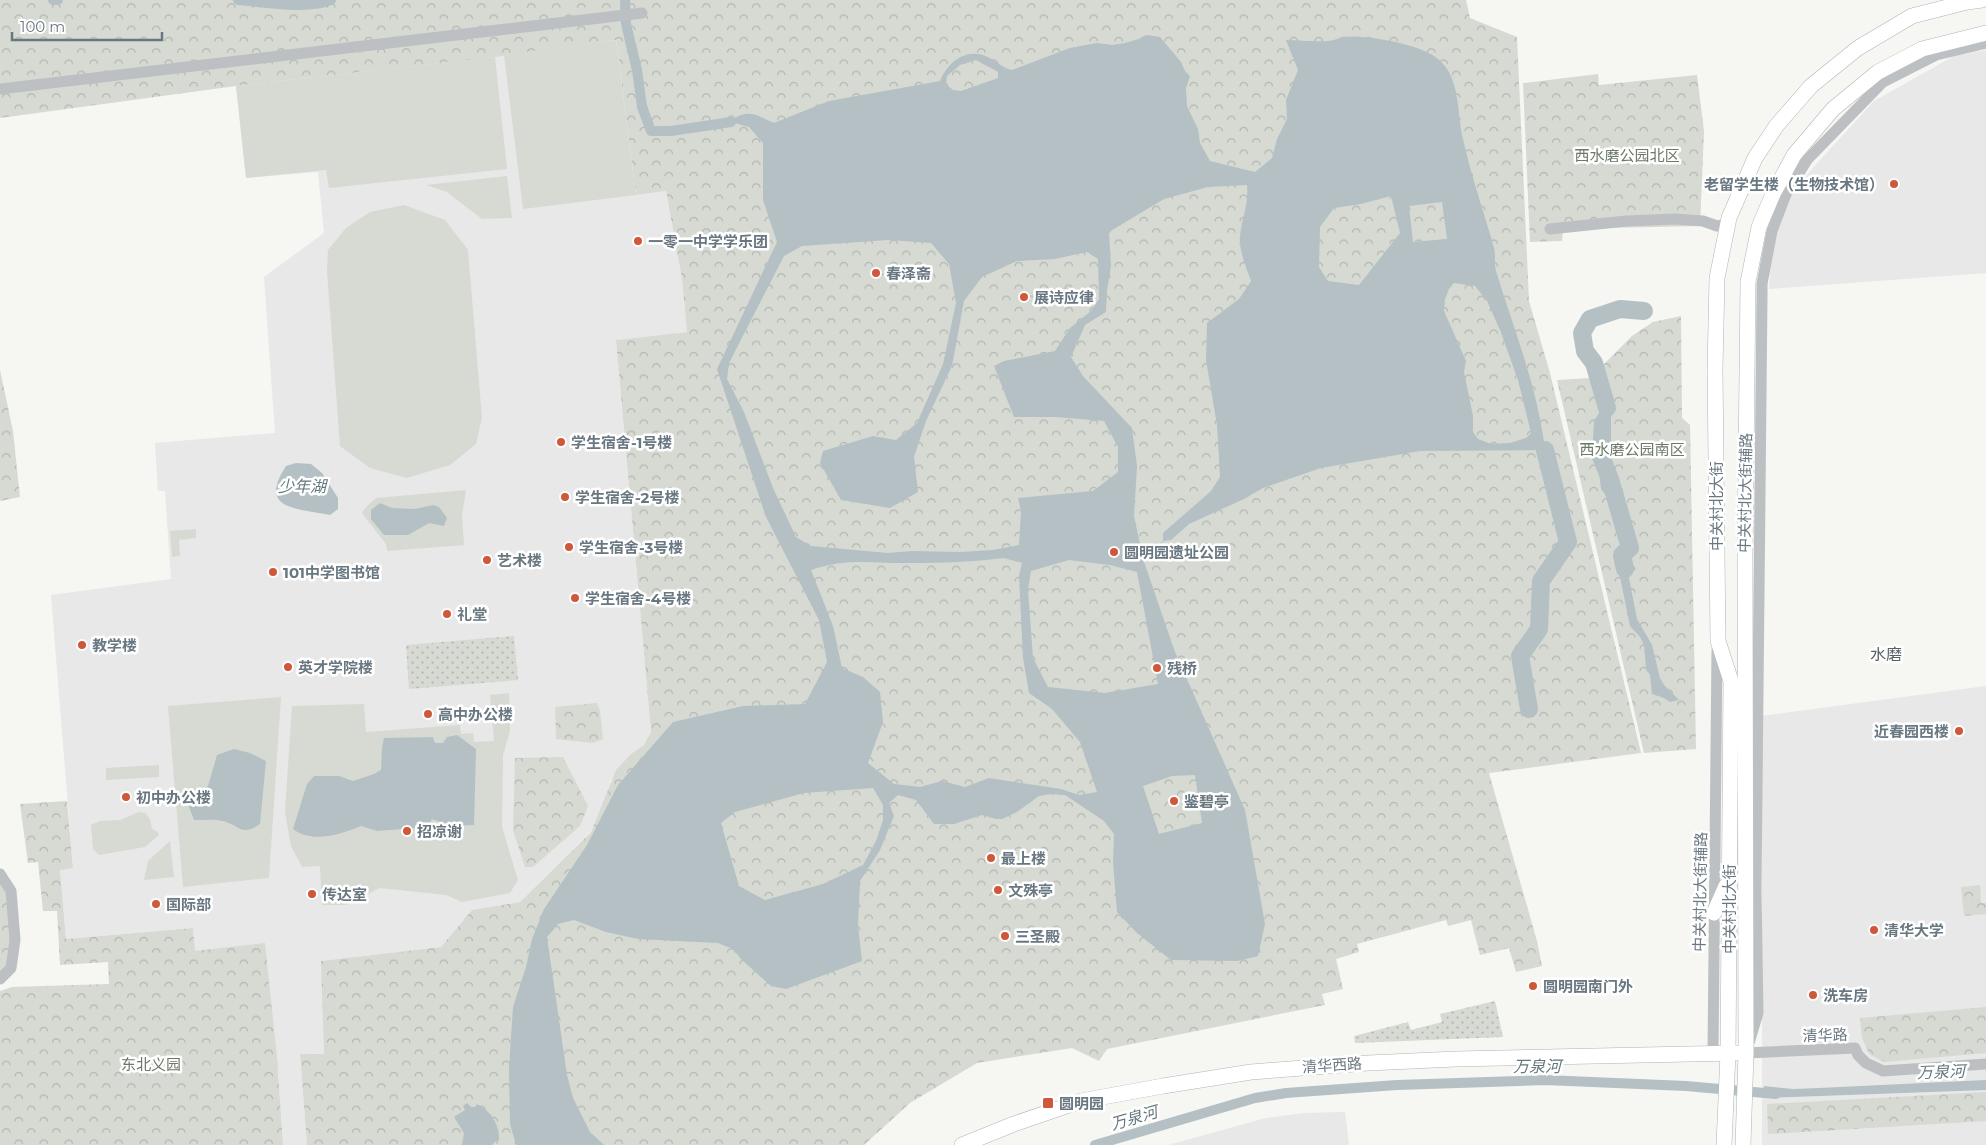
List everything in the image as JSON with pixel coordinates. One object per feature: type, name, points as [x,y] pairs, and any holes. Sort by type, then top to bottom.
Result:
[{"type":"main road","name":"中关村北大街","points":[[1724,1145],[1726,1078],[1720,1053],[1729,880],[1731,681],[1718,641],[1715,369],[1717,278],[1728,224],[1755,158],[1777,125],[1811,86],[1858,48],[1912,16],[1966,2],[1982,0]]},
{"type":"main road","name":"中关村北大街","points":[[1743,1145],[1746,1053],[1745,557],[1748,282],[1760,227],[1773,194],[1794,155],[1833,109],[1878,72],[1922,49],[1986,33]]},
{"type":"main road","points":[[1714,913],[1729,880]]},
{"type":"main road","name":"清华西路","points":[[962,1145],[1014,1124],[1082,1101],[1251,1072],[1404,1061],[1523,1056],[1746,1053]]},
{"type":"street","points":[[0,89],[642,13]]},
{"type":"street","name":"中关村北大街辅路","points":[[1746,1053],[1758,1013],[1756,890],[1762,284],[1772,231],[1786,194],[1807,160],[1882,82],[1936,55],[1986,43]]},
{"type":"street","points":[[1550,229],[1617,222],[1675,219],[1703,221],[1716,226],[1728,224]]},
{"type":"street","name":"中关村北大街辅路","points":[[1718,641],[1714,913],[1720,1053]]},
{"type":"street","points":[[0,874],[11,891],[15,932],[11,968],[0,979]]},
{"type":"street","name":"清华路","points":[[1746,1053],[1855,1048],[1858,1055],[1866,1063],[1883,1070],[1986,1064]]},
{"type":"shaded area","points":[[1986,50],[1986,273],[1769,289],[1773,239],[1790,197],[1810,171],[1874,101],[1954,56]]},
{"type":"shaded area","points":[[504,55],[636,195],[666,191],[682,279],[687,332],[616,340],[651,732],[644,745],[631,754],[611,780],[604,802],[591,831],[520,902],[472,910],[441,947],[322,961],[324,1054],[300,1055],[307,1145],[283,1145],[277,1057],[195,951],[193,928],[66,939],[60,869],[73,868],[51,595],[171,579],[165,491],[158,491],[155,443],[275,433],[264,277],[324,233],[318,172],[246,178],[236,86]]},
{"type":"shaded area","name":"清华大学","points":[[1986,686],[1986,1145],[1762,1145],[1762,716]]},
{"type":"shaded area","points":[[1345,1112],[1349,1145],[1168,1145],[1266,1118],[1304,1113]]},
{"type":"green space","name":"圆明园遗址公园","points":[[0,0],[1466,0],[1470,18],[1517,37],[1529,301],[1550,373],[1641,753],[1489,773],[1537,941],[1542,966],[1516,972],[1509,948],[1480,955],[1471,920],[1448,926],[1446,920],[1357,944],[1359,952],[1336,959],[1343,989],[1322,994],[1325,1005],[1107,1049],[1099,1061],[1072,1048],[977,1063],[910,1103],[864,1145],[307,1145],[300,1054],[324,1054],[321,961],[441,947],[472,910],[520,902],[591,832],[616,770],[631,754],[644,745],[651,732],[616,340],[687,332],[682,279],[666,191],[636,195],[616,40],[495,57],[236,86],[0,118]]},
{"type":"green space","points":[[616,40],[636,195],[523,209],[504,55]]},
{"type":"green space","points":[[495,57],[507,169],[329,188],[326,170],[246,178],[236,86]]},
{"type":"green space","name":"西水磨公园北区","points":[[1598,74],[1599,85],[1697,75],[1704,131],[1700,226],[1563,229],[1562,241],[1530,242],[1523,83]]},
{"type":"green space","points":[[507,176],[512,218],[482,219],[447,192],[426,185]]},
{"type":"green space","points":[[404,205],[445,220],[468,250],[482,418],[476,444],[450,465],[407,478],[370,468],[340,446],[327,271],[328,250],[346,228],[370,212]]},
{"type":"green space","name":"西水磨公园南区","points":[[1681,316],[1682,418],[1690,425],[1696,749],[1644,753],[1557,380],[1590,378],[1632,336],[1653,322]]},
{"type":"green space","points":[[0,370],[13,431],[20,497],[0,501]]},
{"type":"green space","points":[[466,490],[462,515],[464,545],[387,551],[386,544],[362,513],[376,498]]},
{"type":"green space","points":[[196,529],[196,538],[179,540],[180,556],[172,557],[170,531]]},
{"type":"green space","points":[[514,636],[518,680],[409,689],[406,645]]},
{"type":"green space","points":[[509,693],[510,731],[503,755],[502,827],[518,880],[510,893],[462,902],[446,895],[380,888],[346,905],[322,905],[320,866],[302,867],[291,846],[285,812],[292,706],[364,704],[366,732],[460,725],[461,734],[473,733],[474,742],[494,741],[490,695]]},
{"type":"green space","points":[[281,697],[269,878],[183,887],[168,706]]},
{"type":"green space","points":[[597,703],[600,711],[603,739],[593,743],[556,739],[555,707]]},
{"type":"green space","points":[[563,757],[588,806],[580,826],[533,867],[525,867],[513,830],[515,758]]},
{"type":"green space","points":[[159,765],[159,777],[106,780],[106,768]]},
{"type":"green space","name":"东北义园","points":[[67,801],[73,868],[60,870],[66,939],[193,928],[195,951],[265,943],[277,1057],[283,1145],[0,1145],[0,991],[12,987],[109,984],[108,962],[60,965],[57,911],[43,911],[38,862],[28,863],[20,804]]},
{"type":"green space","points":[[139,812],[145,813],[150,819],[152,829],[158,832],[159,835],[145,847],[99,855],[93,849],[91,825],[100,821],[120,820]]},
{"type":"green space","points":[[170,841],[174,877],[144,880],[148,861]]},
{"type":"green space","points":[[0,874],[11,891],[11,968],[0,979]]},
{"type":"green space","points":[[1980,885],[1981,903],[1986,903],[1986,914],[1964,916],[1961,887]]},
{"type":"green space","points":[[1495,1001],[1503,1037],[1355,1043],[1354,1036],[1408,1022],[1411,1030],[1442,1022],[1440,1014]]},
{"type":"green space","points":[[1986,1007],[1986,1053],[1884,1062],[1869,1054],[1862,1038],[1860,1018]]},
{"type":"green space","points":[[1986,1092],[1986,1121],[1768,1134],[1767,1104]]},
{"type":"water","points":[[1146,35],[1160,37],[1190,76],[1186,88],[1187,106],[1198,129],[1200,143],[1210,161],[1255,172],[1272,158],[1277,139],[1287,119],[1286,100],[1298,70],[1286,40],[1332,41],[1343,37],[1364,37],[1416,48],[1434,56],[1443,64],[1454,83],[1466,153],[1494,248],[1496,271],[1531,382],[1542,427],[1545,450],[1420,451],[1321,468],[1263,488],[1244,499],[1189,524],[1171,540],[1164,541],[1143,559],[1175,652],[1245,810],[1265,924],[1258,956],[1237,961],[1171,960],[1137,933],[1117,912],[1113,862],[1114,834],[1104,821],[1065,795],[1051,794],[1039,796],[1017,812],[1002,819],[982,815],[954,824],[934,824],[916,800],[898,795],[889,803],[894,816],[880,850],[860,881],[858,925],[862,961],[786,989],[771,986],[741,959],[733,949],[718,943],[638,939],[606,932],[574,920],[558,924],[547,937],[567,1075],[573,1098],[590,1132],[604,1145],[516,1145],[510,1124],[509,1068],[513,1007],[526,967],[532,939],[544,909],[587,845],[618,785],[673,722],[743,706],[805,704],[827,662],[819,620],[766,517],[717,369],[777,242],[763,200],[763,143],[749,127],[731,122],[736,117],[752,114],[774,123],[829,101],[940,81],[953,62],[965,55],[980,54],[1012,70],[1070,48],[1097,43],[1112,45],[1139,39]],"holes":[[[976,60],[998,72],[998,78],[961,91],[953,90],[946,84],[947,76],[960,65]],[[1247,185],[1247,198],[1240,242],[1243,259],[1251,281],[1239,299],[1207,323],[1206,360],[1217,425],[1220,477],[1211,491],[1163,533],[1163,541],[1143,558],[1134,516],[1137,466],[1132,428],[1083,376],[1071,357],[1085,325],[1106,312],[1111,266],[1109,232],[1164,199],[1208,187]],[[1391,196],[1400,233],[1359,285],[1328,281],[1319,267],[1320,227],[1334,208],[1361,204]],[[1442,202],[1447,239],[1413,242],[1409,206]],[[888,240],[931,243],[949,264],[956,303],[943,364],[917,423],[896,440],[873,436],[823,451],[820,463],[841,500],[890,508],[918,492],[914,457],[926,421],[952,366],[964,301],[982,277],[1017,261],[1055,259],[1087,252],[1098,259],[1099,299],[1091,311],[1070,328],[1055,351],[1004,361],[994,366],[1014,417],[1056,417],[1104,421],[1118,447],[1118,472],[1093,491],[1018,498],[1021,511],[1019,545],[993,550],[888,553],[811,546],[796,537],[773,488],[744,412],[727,379],[729,363],[784,256],[802,246]],[[1454,283],[1475,286],[1487,301],[1500,330],[1518,380],[1531,433],[1526,438],[1510,443],[1491,444],[1478,439],[1473,432],[1473,416],[1464,372],[1466,361],[1444,311],[1445,299]],[[1004,558],[1022,563],[1019,576],[1023,658],[1029,693],[1052,709],[1080,742],[1097,792],[1079,795],[1061,789],[989,778],[965,787],[942,781],[920,787],[894,784],[868,763],[883,722],[880,692],[863,677],[842,668],[833,626],[811,570],[850,562],[923,563]],[[1069,560],[1110,565],[1137,572],[1158,684],[1105,693],[1048,687],[1033,658],[1028,590],[1031,571]],[[1195,775],[1202,823],[1159,834],[1143,786],[1172,776]],[[873,788],[883,805],[883,820],[876,841],[863,865],[823,884],[765,900],[739,886],[721,823],[735,812],[804,793]]]},
{"type":"water","points":[[1603,384],[1611,409],[1611,485],[1619,495],[1630,551],[1625,558],[1637,619],[1652,645],[1660,678],[1664,685],[1679,700],[1670,702],[1652,694],[1650,675],[1646,668],[1644,645],[1640,637],[1630,626],[1616,557],[1623,544],[1617,513],[1611,507],[1609,499],[1601,489],[1599,471],[1592,459],[1594,421],[1601,410],[1599,387]]},
{"type":"water","name":"少年湖","points":[[296,463],[311,464],[322,473],[338,498],[338,509],[330,515],[294,508],[285,505],[279,499],[276,492],[278,481],[286,466]]},
{"type":"water","points":[[380,503],[392,508],[415,509],[433,505],[439,507],[447,518],[444,526],[429,523],[408,535],[384,535],[371,519],[371,510]]},
{"type":"water","points":[[457,735],[476,749],[474,825],[447,826],[432,819],[428,827],[377,831],[361,826],[345,832],[318,837],[301,834],[293,829],[307,784],[314,776],[339,776],[353,781],[374,774],[381,770],[384,738],[433,737],[435,743],[443,743],[447,737]]},
{"type":"water","points":[[234,749],[250,753],[266,761],[260,824],[249,830],[241,829],[220,820],[194,820],[189,807],[195,794],[208,786],[217,755]]},
{"type":"water","points":[[1986,1080],[1986,1090],[1764,1098],[1764,1086],[1793,1089]]},
{"type":"water","points":[[467,1103],[471,1107],[475,1107],[477,1104],[494,1119],[498,1129],[499,1141],[497,1140],[492,1145],[462,1145],[464,1133],[454,1117],[465,1110],[463,1106]]},
{"type":"waterway","points":[[53,0],[58,0]]},
{"type":"waterway","points":[[238,0],[298,5],[322,3],[331,0]]},
{"type":"waterway","points":[[625,0],[626,24],[637,70],[642,107],[651,131],[671,131],[731,122]]},
{"type":"waterway","points":[[1607,408],[1594,363],[1585,351],[1582,333],[1590,319],[1620,309],[1644,311]]},
{"type":"waterway","points":[[1529,709],[1520,656],[1539,629],[1541,581],[1568,542],[1545,450]]},
{"type":"waterway","points":[[1602,459],[1610,479],[1630,548],[1622,555],[1625,569]]},
{"type":"waterway","name":"万泉河","points":[[1095,1145],[1255,1098],[1286,1093],[1397,1085],[1545,1080],[1686,1086],[1776,1094]]},
{"type":"place","name":"老留学生楼（生物技术馆）","points":[[1894,184]]},
{"type":"place","name":"一零一中学学乐团","points":[[638,241]]},
{"type":"place","name":"春泽斋","points":[[876,273]]},
{"type":"place","name":"展诗应律","points":[[1024,297]]},
{"type":"place","name":"学生宿舍-1号楼","points":[[561,442]]},
{"type":"place","name":"学生宿舍-2号楼","points":[[565,497]]},
{"type":"place","name":"学生宿舍-3号楼","points":[[569,547]]},
{"type":"place","name":"圆明园遗址公园","points":[[1114,552]]},
{"type":"place","name":"艺术楼","points":[[487,560]]},
{"type":"place","name":"101中学图书馆","points":[[273,572]]},
{"type":"place","name":"学生宿舍-4号楼","points":[[575,598]]},
{"type":"place","name":"礼堂","points":[[447,614]]},
{"type":"place","name":"教学楼","points":[[82,645]]},
{"type":"place","name":"英才学院楼","points":[[288,667]]},
{"type":"place","name":"残桥","points":[[1157,668]]},
{"type":"place","name":"高中办公楼","points":[[428,714]]},
{"type":"place","name":"近春园西楼","points":[[1959,731]]},
{"type":"place","name":"初中办公楼","points":[[126,797]]},
{"type":"place","name":"鉴碧亭","points":[[1174,801]]},
{"type":"place","name":"招凉谢","points":[[407,831]]},
{"type":"place","name":"最上楼","points":[[991,858]]},
{"type":"place","name":"文殊亭","points":[[998,890]]},
{"type":"place","name":"传达室","points":[[312,894]]},
{"type":"place","name":"国际部","points":[[156,904]]},
{"type":"place","name":"清华大学","points":[[1874,930]]},
{"type":"place","name":"三圣殿","points":[[1005,936]]},
{"type":"place","name":"圆明园南门外","points":[[1533,986]]},
{"type":"place","name":"洗车房","points":[[1813,995]]},
{"type":"place","name":"圆明园","points":[[1048,1103]]},
{"type":"district","name":"水磨","points":[[1886,654]]}]
